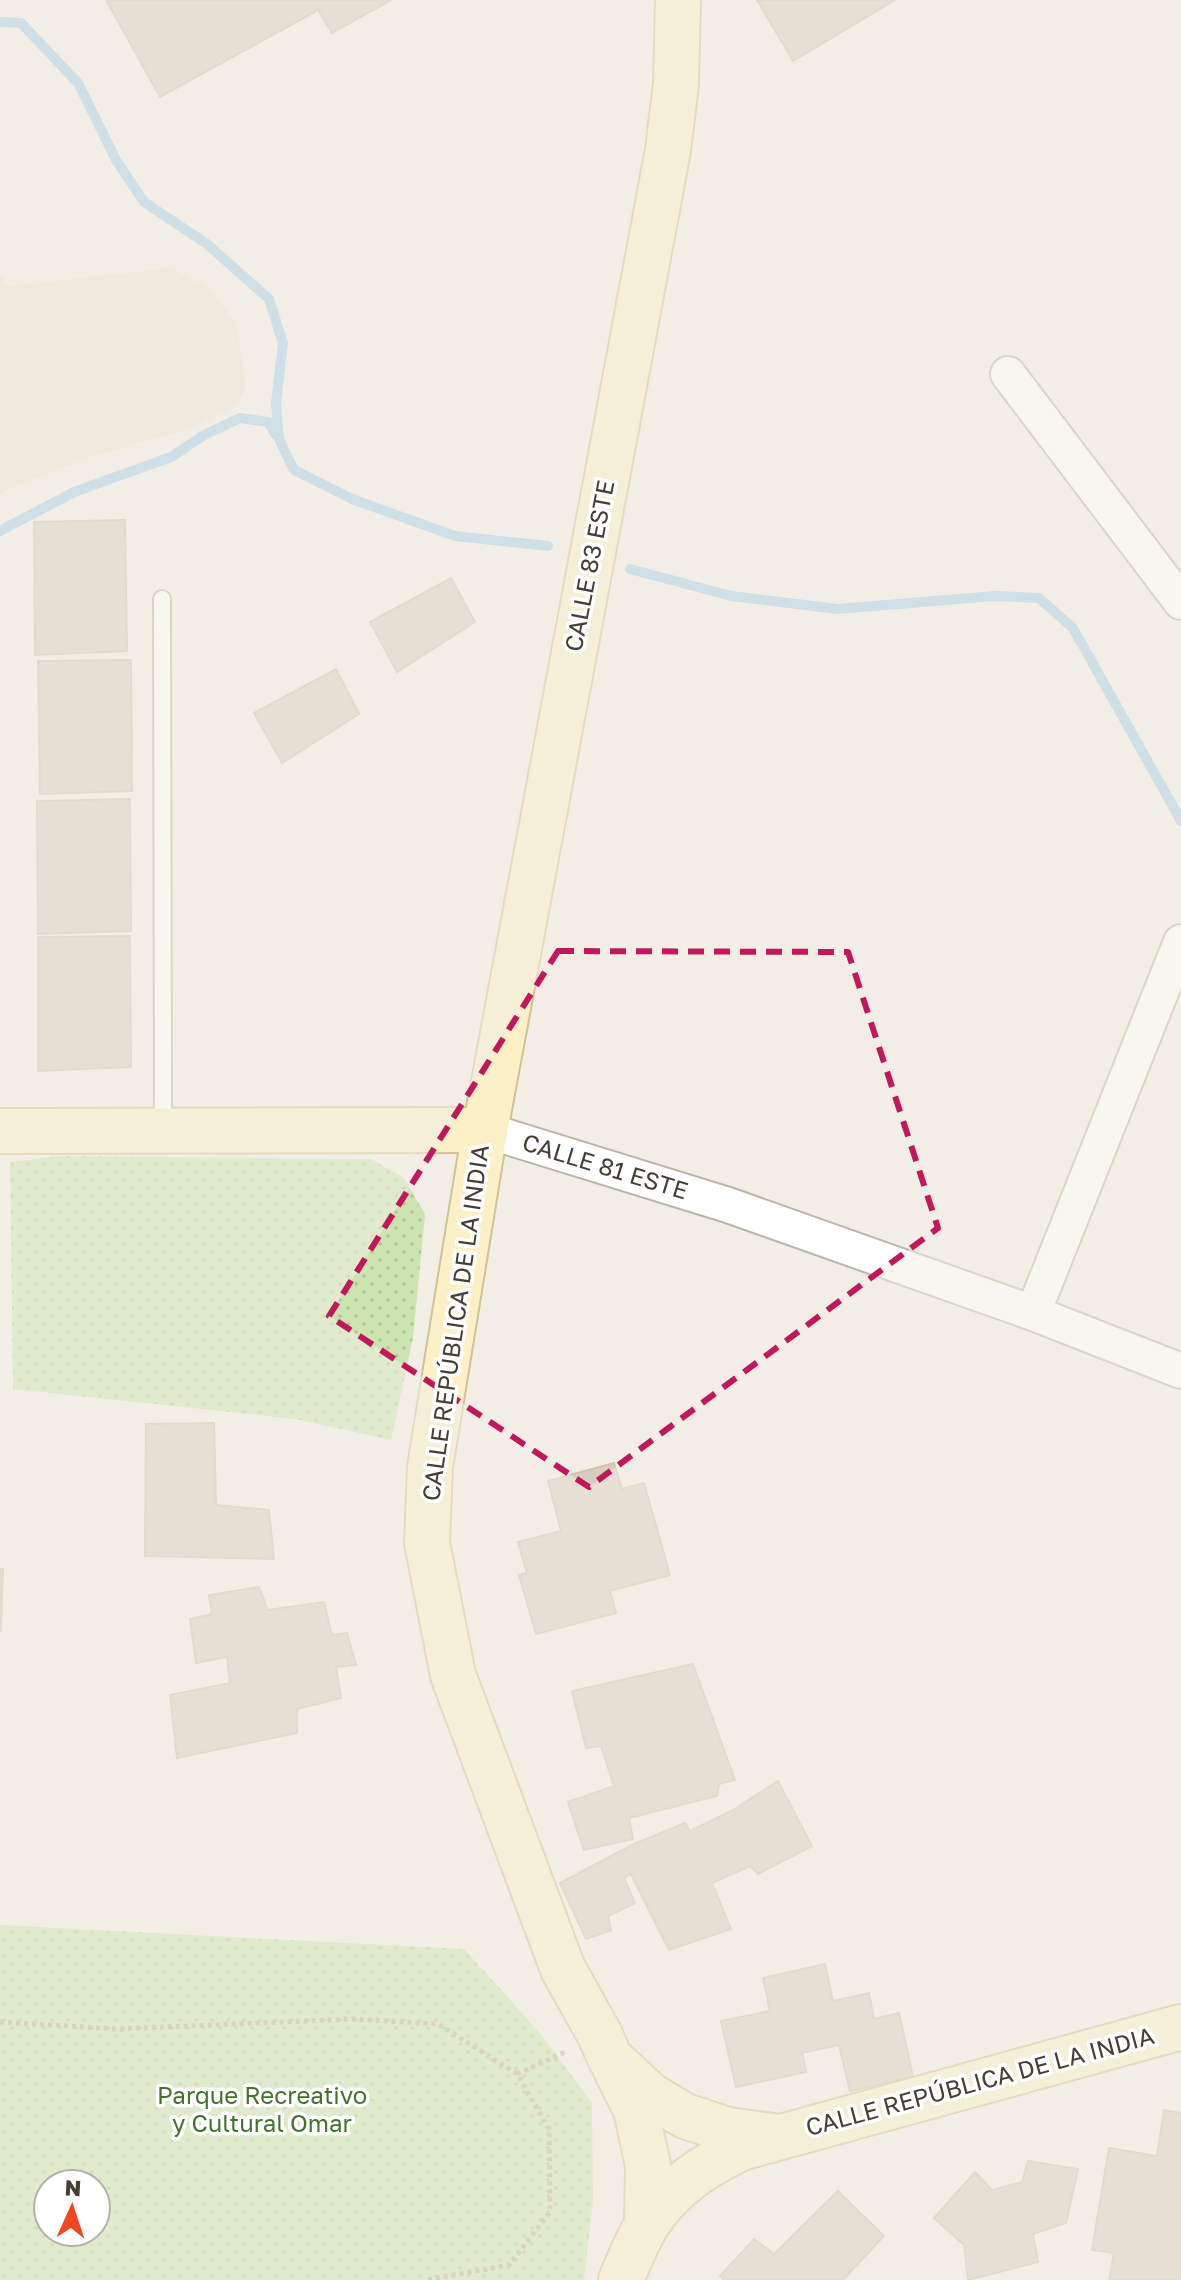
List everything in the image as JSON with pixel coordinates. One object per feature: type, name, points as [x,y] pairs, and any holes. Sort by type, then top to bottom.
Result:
[{"type":"street","name":"CALLE 83 ESTE","points":[[485,1130],[668,150],[676,84],[678,0]]},
{"type":"street","points":[[1008,374],[1181,602]]},
{"type":"street","points":[[1033,1313],[1181,942]]},
{"type":"street","name":"CALLE 81 ESTE","points":[[0,1131],[485,1130],[728,1205],[1033,1313],[1181,1371]]},
{"type":"street","name":"CALLE REPÚBLICA DE LA INDIA","points":[[485,1130],[430,1467],[427,1543],[453,1675],[563,1969],[636,2110],[648,2165],[647,2223]]},
{"type":"street","name":"CALLE REPÚBLICA DE LA INDIA","points":[[621,2280],[647,2223],[673,2192],[704,2166],[741,2148],[1181,2027]]},
{"type":"street","name":"CALLE REPÚBLICA DE LA INDIA","points":[[605,2047],[650,2095],[685,2116],[728,2130],[780,2137]]},
{"type":"lane","points":[[162,599],[163,1131]]},
{"type":"path","points":[[0,2022],[117,2029],[352,2019],[438,2024],[517,2074],[549,2129],[550,2212],[509,2265],[426,2280]]},
{"type":"path","points":[[517,2074],[605,2047]]},
{"type":"highlighted area","points":[[558,951],[848,952],[938,1228],[589,1487],[329,1316]]},
{"type":"shaded area","points":[[170,268],[205,285],[237,323],[246,388],[235,408],[186,430],[96,455],[17,485],[0,495],[0,276],[10,286]]},
{"type":"green space","points":[[57,1156],[371,1159],[404,1178],[425,1214],[413,1338],[391,1440],[295,1419],[13,1389],[10,1162]]},
{"type":"green space","name":"Parque Recreativo y Cultural Omar","points":[[0,1925],[464,1949],[540,2033],[592,2103],[593,2201],[584,2280],[0,2280]]},
{"type":"building","points":[[106,0],[391,0],[332,33],[318,10],[160,97]]},
{"type":"building","points":[[757,0],[895,0],[793,61]]},
{"type":"building","points":[[125,520],[127,651],[35,655],[34,522]]},
{"type":"building","points":[[451,578],[475,622],[397,672],[370,622]]},
{"type":"building","points":[[131,660],[132,791],[40,794],[38,661]]},
{"type":"building","points":[[336,669],[359,714],[282,763],[254,713]]},
{"type":"building","points":[[130,799],[131,931],[38,934],[37,801]]},
{"type":"building","points":[[130,936],[131,1067],[38,1071],[38,937]]},
{"type":"building","points":[[214,1423],[216,1505],[269,1510],[274,1559],[145,1556],[146,1424]]},
{"type":"building","points":[[614,1463],[622,1489],[644,1483],[670,1575],[610,1591],[616,1613],[536,1634],[519,1575],[527,1573],[518,1542],[561,1531],[548,1481]]},
{"type":"building","points":[[0,1569],[3,1569],[1,1631],[0,1631]]},
{"type":"building","points":[[259,1587],[268,1610],[324,1602],[332,1635],[347,1633],[356,1665],[336,1667],[341,1698],[297,1709],[297,1733],[177,1758],[170,1695],[230,1683],[227,1657],[196,1663],[190,1619],[212,1614],[209,1595]]},
{"type":"building","points":[[693,1664],[735,1780],[719,1784],[717,1796],[629,1818],[633,1839],[584,1850],[568,1802],[614,1786],[601,1746],[586,1748],[572,1691]]},
{"type":"building","points":[[778,1781],[812,1846],[758,1874],[750,1866],[712,1883],[731,1929],[669,1950],[631,1874],[624,1878],[635,1903],[608,1916],[611,1930],[586,1939],[560,1883],[634,1844],[685,1823],[690,1831],[733,1810]]},
{"type":"building","points":[[825,1964],[833,2001],[869,1993],[874,2019],[899,2013],[913,2077],[850,2091],[839,2045],[802,2053],[806,2072],[736,2087],[721,2021],[770,2011],[763,1978]]},
{"type":"building","points":[[1164,2110],[1181,2113],[1181,2280],[1109,2280],[1114,2253],[1092,2250],[1109,2148],[1157,2156]]},
{"type":"building","points":[[1028,2161],[1078,2169],[1066,2223],[1033,2234],[1038,2262],[968,2280],[964,2245],[934,2218],[975,2172],[992,2190],[1022,2182]]},
{"type":"building","points":[[838,2191],[884,2236],[843,2280],[724,2280],[720,2276],[754,2239],[774,2254]]},
{"type":"waterway","points":[[0,22],[21,23],[78,83],[116,160],[144,202],[207,244],[269,299],[283,343],[276,403],[279,439],[294,470],[352,499],[455,536],[548,546]]},
{"type":"waterway","points":[[0,531],[74,492],[171,457],[204,435],[240,418],[268,422],[276,435]]},
{"type":"waterway","points":[[630,569],[731,596],[838,609],[995,596],[1039,598],[1073,628],[1181,821]]}]
